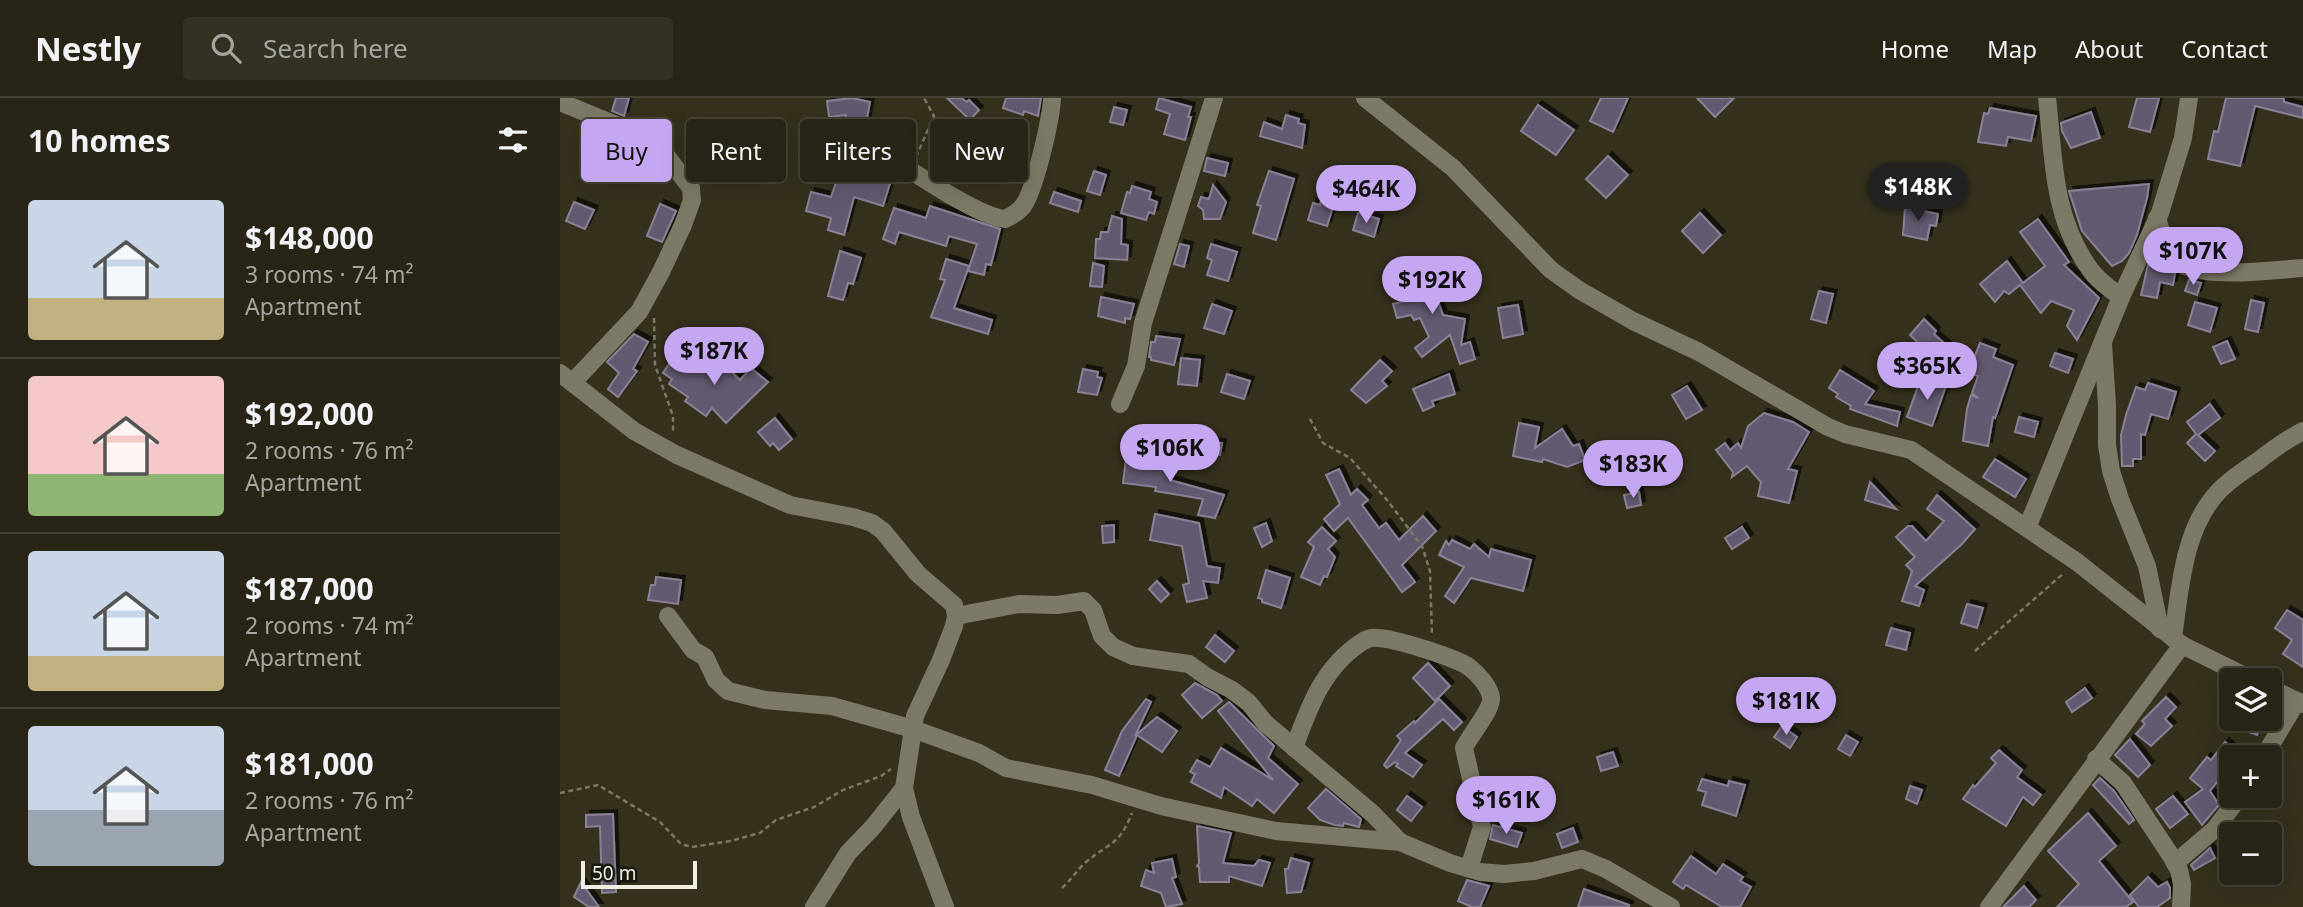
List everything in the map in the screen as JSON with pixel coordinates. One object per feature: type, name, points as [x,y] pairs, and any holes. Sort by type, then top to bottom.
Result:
[{"type":"street","points":[[916,173],[993,217],[1005,219],[1013,215],[1022,208],[1028,197],[1052,98]]},
{"type":"street","points":[[1120,404],[1136,366],[1143,323],[1214,98]]},
{"type":"street","points":[[1365,98],[1453,168],[1551,270],[1579,290],[1633,321],[1699,352],[1828,427],[1845,434],[1911,450],[2077,562],[2172,637],[2230,668]]},
{"type":"street","points":[[2047,98],[2058,202],[2070,234],[2090,268],[2121,297]]},
{"type":"street","points":[[2027,527],[2121,297],[2157,218],[2183,138],[2189,98]]},
{"type":"street","points":[[560,102],[655,141],[691,188],[692,200],[683,225],[639,312],[566,378],[634,431],[672,452],[790,505],[872,523],[883,531],[918,574],[954,605],[956,616],[941,660],[919,707],[904,788],[911,817],[945,907]]},
{"type":"street","points":[[2157,218],[2171,257],[2186,268],[2227,272],[2303,268]]},
{"type":"street","points":[[2103,341],[2108,405],[2107,445],[2114,484],[2172,637]]},
{"type":"street","points":[[1989,907],[2096,759],[2172,637],[2184,566],[2193,535],[2207,506],[2220,490],[2248,468],[2303,431]]},
{"type":"street","points":[[956,616],[1019,604],[1057,605],[1084,601],[1093,610],[1102,636],[1113,647],[1133,656],[1192,665],[1207,677],[1241,696],[1265,723],[1373,814],[1399,842]]},
{"type":"street","points":[[668,616],[694,650],[705,657],[716,680],[727,691],[765,700],[832,706],[914,729],[979,753],[1006,768],[1093,785],[1210,818],[1276,831],[1399,842],[1469,869],[1504,874],[1534,871],[1582,859],[1606,869],[1671,907]]},
{"type":"street","points":[[1294,748],[1310,704],[1320,686],[1339,663],[1363,641],[1376,637],[1468,666],[1481,679],[1491,698],[1489,708],[1464,748],[1482,827],[1469,869]]},
{"type":"street","points":[[2272,745],[2300,703],[2282,694]]},
{"type":"street","points":[[2096,759],[2123,783],[2175,863],[2182,884],[2181,907]]},
{"type":"street","points":[[814,907],[848,853],[904,788]]},
{"type":"street","points":[[2175,863],[2215,829],[2231,808]]},
{"type":"path","points":[[916,158],[934,116],[924,98]]},
{"type":"path","points":[[647,298],[654,320],[657,375],[673,416],[672,452]]},
{"type":"path","points":[[1310,419],[1323,443],[1350,458],[1387,499],[1422,546],[1430,571],[1433,653]]},
{"type":"path","points":[[1975,651],[2077,562]]},
{"type":"path","points":[[560,793],[598,785],[660,822],[681,844],[692,847],[760,833],[781,818],[803,812],[843,790],[881,776],[910,754]]},
{"type":"path","points":[[1062,888],[1089,860],[1116,842],[1125,832],[1134,808],[1143,800]]},
{"type":"building","points":[[616,98],[629,98],[624,116],[612,111]]},
{"type":"building","points":[[852,98],[870,102],[867,119],[845,119],[846,115],[829,117],[827,101]]},
{"type":"building","points":[[947,98],[961,98],[967,102],[969,100],[979,110],[969,119]]},
{"type":"building","points":[[1006,98],[1041,98],[1038,116],[1024,111],[1023,115],[1003,108]]},
{"type":"building","points":[[1159,98],[1191,107],[1185,140],[1164,134],[1170,114],[1156,109]]},
{"type":"building","points":[[1601,98],[1628,98],[1613,132],[1590,121]]},
{"type":"building","points":[[1697,98],[1734,98],[1715,117]]},
{"type":"building","points":[[2137,98],[2159,98],[2150,132],[2129,127]]},
{"type":"building","points":[[2226,98],[2284,98],[2284,102],[2303,107],[2303,118],[2255,106],[2240,166],[2208,159],[2214,131],[2218,132]]},
{"type":"building","points":[[1538,105],[1574,130],[1556,155],[1521,131]]},
{"type":"building","points":[[1114,107],[1127,110],[1123,125],[1110,122]]},
{"type":"building","points":[[1990,108],[2036,116],[2031,141],[2008,137],[2006,146],[1978,142],[1984,113],[1988,114]]},
{"type":"building","points":[[2091,112],[2100,138],[2071,148],[2061,123]]},
{"type":"building","points":[[1286,115],[1299,119],[1298,123],[1305,125],[1302,148],[1260,136],[1264,122],[1282,129]]},
{"type":"building","points":[[1608,156],[1628,175],[1606,198],[1586,179]]},
{"type":"building","points":[[1207,158],[1228,163],[1225,176],[1204,171]]},
{"type":"building","points":[[1094,171],[1106,175],[1100,195],[1087,191]]},
{"type":"building","points":[[1269,171],[1294,179],[1276,240],[1253,233],[1261,206],[1257,205]]},
{"type":"building","points":[[836,182],[890,182],[883,206],[854,197],[844,235],[828,230],[831,218],[806,211],[811,192],[831,197]]},
{"type":"building","points":[[2149,184],[2137,235],[2129,253],[2122,261],[2112,266],[2082,231],[2069,191]]},
{"type":"building","points":[[1213,185],[1226,202],[1220,219],[1204,219],[1203,210],[1198,206],[1201,197],[1209,199]]},
{"type":"building","points":[[1132,186],[1151,192],[1149,199],[1157,202],[1154,214],[1149,212],[1146,220],[1121,213],[1127,192],[1130,193]]},
{"type":"building","points":[[1054,192],[1081,201],[1078,212],[1050,203]]},
{"type":"building","points":[[1322,197],[1335,201],[1327,226],[1308,220],[1313,203],[1320,205]]},
{"type":"building","points":[[574,202],[594,210],[585,229],[566,221]]},
{"type":"building","points":[[660,204],[676,211],[662,242],[647,236]]},
{"type":"building","points":[[930,206],[1000,229],[991,265],[986,264],[984,275],[968,271],[977,244],[949,236],[946,246],[899,232],[895,244],[883,239],[894,208],[926,218]]},
{"type":"building","points":[[1905,207],[1938,214],[1936,226],[1930,225],[1927,240],[1903,235]]},
{"type":"building","points":[[1358,213],[1379,219],[1374,237],[1353,230]]},
{"type":"building","points":[[1700,213],[1721,235],[1703,253],[1682,231]]},
{"type":"building","points":[[1112,216],[1122,219],[1121,244],[1128,245],[1127,260],[1095,258],[1096,239],[1100,239],[1101,232],[1108,232]]},
{"type":"building","points":[[2038,219],[2069,262],[2064,265],[2099,298],[2077,340],[2067,326],[2074,310],[2051,301],[2041,313],[2020,285],[2009,294],[2004,291],[1995,302],[1980,284],[2007,261],[2023,283],[2045,266],[2020,232]]},
{"type":"building","points":[[1180,244],[1189,246],[1184,267],[1174,264]]},
{"type":"building","points":[[1211,244],[1237,252],[1228,281],[1207,275],[1212,260],[1207,258]]},
{"type":"building","points":[[840,251],[861,258],[853,284],[848,283],[843,300],[828,296]]},
{"type":"building","points":[[946,259],[969,266],[954,308],[992,320],[988,334],[931,317],[945,280],[940,279]]},
{"type":"building","points":[[1093,263],[1104,266],[1102,287],[1090,286]]},
{"type":"building","points":[[2148,265],[2175,273],[2173,285],[2160,282],[2157,298],[2141,295]]},
{"type":"building","points":[[1412,270],[1423,287],[1446,279],[1450,290],[1436,295],[1443,315],[1465,319],[1461,345],[1470,342],[1475,359],[1460,364],[1450,335],[1422,357],[1415,348],[1429,337],[1420,318],[1414,320],[1411,315],[1397,318],[1393,304],[1405,301],[1397,290],[1406,284],[1401,277]]},
{"type":"building","points":[[2189,280],[2201,283],[2197,295],[2185,291]]},
{"type":"building","points":[[1819,291],[1833,294],[1826,323],[1811,319]]},
{"type":"building","points":[[1101,297],[1134,304],[1130,319],[1125,318],[1125,323],[1098,316]]},
{"type":"building","points":[[2251,300],[2264,303],[2258,332],[2245,329]]},
{"type":"building","points":[[2195,302],[2217,308],[2210,332],[2188,325]]},
{"type":"building","points":[[1212,304],[1232,311],[1224,334],[1204,328]]},
{"type":"building","points":[[1518,305],[1523,334],[1503,338],[1498,308]]},
{"type":"building","points":[[1924,319],[1936,331],[1934,334],[1953,351],[1941,365],[1910,335]]},
{"type":"building","points":[[634,334],[648,342],[633,369],[637,371],[618,397],[608,389],[619,373],[607,362]]},
{"type":"building","points":[[1156,336],[1180,339],[1174,365],[1151,360],[1149,357],[1151,342],[1155,342]]},
{"type":"building","points":[[2227,341],[2235,359],[2221,364],[2213,347]]},
{"type":"building","points":[[1980,343],[1996,349],[1993,357],[2013,365],[1995,418],[1993,417],[1988,446],[1963,441],[1971,395],[1978,398],[1972,393],[1978,376],[1970,373],[1970,368]]},
{"type":"building","points":[[2055,353],[2073,359],[2068,373],[2050,366]]},
{"type":"building","points":[[675,355],[700,372],[716,356],[740,380],[751,368],[768,382],[726,423],[712,408],[706,416],[685,401],[688,397],[669,384],[672,379],[663,373]]},
{"type":"building","points":[[1181,358],[1200,360],[1197,386],[1178,384]]},
{"type":"building","points":[[1380,360],[1392,371],[1382,381],[1387,386],[1366,403],[1351,390]]},
{"type":"building","points":[[1083,369],[1098,372],[1097,377],[1102,378],[1097,395],[1078,392]]},
{"type":"building","points":[[1840,370],[1874,391],[1865,404],[1900,412],[1897,426],[1850,409],[1851,406],[1836,397],[1838,394],[1829,388]]},
{"type":"building","points":[[1227,374],[1250,381],[1244,399],[1221,392]]},
{"type":"building","points":[[1449,374],[1455,394],[1432,401],[1434,406],[1423,411],[1413,389]]},
{"type":"building","points":[[1921,378],[1946,386],[1932,426],[1907,417]]},
{"type":"building","points":[[2148,383],[2176,392],[2168,419],[2151,414],[2145,435],[2141,434],[2141,459],[2133,459],[2133,466],[2122,466],[2121,435],[2126,415],[2136,387],[2145,390]]},
{"type":"building","points":[[1687,386],[1702,410],[1686,419],[1672,395]]},
{"type":"building","points":[[2210,404],[2220,418],[2198,435],[2215,451],[2205,461],[2187,443],[2196,434],[2187,422]]},
{"type":"building","points":[[1764,413],[1793,422],[1809,432],[1788,469],[1797,471],[1789,503],[1758,496],[1761,482],[1747,466],[1732,477],[1733,472],[1716,450],[1725,443],[1730,450],[1738,443],[1741,448],[1748,426]]},
{"type":"building","points":[[2019,417],[2038,422],[2034,437],[2015,432]]},
{"type":"building","points":[[775,418],[792,439],[779,450],[773,443],[770,446],[758,432]]},
{"type":"building","points":[[1519,423],[1539,427],[1535,448],[1562,429],[1573,446],[1579,444],[1585,460],[1567,467],[1543,459],[1542,462],[1513,456]]},
{"type":"building","points":[[1205,441],[1222,443],[1220,455],[1204,453]]},
{"type":"building","points":[[1126,459],[1173,464],[1170,480],[1224,495],[1215,518],[1198,515],[1203,499],[1155,491],[1156,487],[1123,483]]},
{"type":"building","points":[[1995,459],[2026,479],[2015,497],[1983,477]]},
{"type":"building","points":[[1339,469],[1351,495],[1357,489],[1368,500],[1362,505],[1379,528],[1386,523],[1399,540],[1423,516],[1436,531],[1402,565],[1415,582],[1402,592],[1348,518],[1334,531],[1324,519],[1340,504],[1326,475]]},
{"type":"building","points":[[1870,482],[1896,509],[1865,500]]},
{"type":"building","points":[[1639,492],[1641,505],[1627,508],[1624,495]]},
{"type":"building","points":[[1937,495],[1975,529],[1915,586],[1924,590],[1919,606],[1902,601],[1912,571],[1906,565],[1915,557],[1896,537],[1908,526],[1912,526],[1926,541],[1944,521],[1927,509]]},
{"type":"building","points":[[1155,514],[1199,523],[1207,566],[1220,568],[1218,583],[1203,581],[1207,598],[1187,602],[1183,585],[1189,583],[1182,546],[1150,540]]},
{"type":"building","points":[[1266,523],[1272,541],[1262,547],[1254,528]]},
{"type":"building","points":[[1114,525],[1114,542],[1103,543],[1102,526]]},
{"type":"building","points":[[1322,527],[1336,541],[1328,549],[1335,557],[1327,577],[1324,576],[1320,585],[1301,577],[1314,547],[1308,542]]},
{"type":"building","points":[[1742,527],[1749,538],[1732,549],[1725,538]]},
{"type":"building","points":[[1452,540],[1470,549],[1474,544],[1489,557],[1491,549],[1531,560],[1523,591],[1471,578],[1454,603],[1445,596],[1464,567],[1439,555],[1446,541],[1449,545]]},
{"type":"building","points":[[1266,570],[1290,578],[1281,608],[1258,598]]},
{"type":"building","points":[[656,577],[681,580],[678,604],[648,600]]},
{"type":"building","points":[[1157,581],[1169,594],[1161,602],[1149,589]]},
{"type":"building","points":[[1967,604],[1983,608],[1977,628],[1961,623]]},
{"type":"building","points":[[2287,610],[2303,620],[2303,667],[2283,654],[2292,640],[2275,628]]},
{"type":"building","points":[[1891,628],[1910,633],[1906,650],[1886,645]]},
{"type":"building","points":[[1215,635],[1234,651],[1225,662],[1206,647]]},
{"type":"building","points":[[1428,663],[1450,686],[1435,701],[1413,678]]},
{"type":"building","points":[[1195,683],[1217,695],[1222,701],[1202,718],[1182,695]]},
{"type":"building","points":[[2085,688],[2092,698],[2072,712],[2066,702]]},
{"type":"building","points":[[2166,697],[2176,707],[2165,719],[2172,726],[2151,746],[2136,734],[2145,724],[2142,721]]},
{"type":"building","points":[[1146,699],[1151,702],[1135,736],[1157,717],[1177,731],[1162,752],[1137,735],[1119,776],[1105,770],[1122,731]]},
{"type":"building","points":[[1439,699],[1462,722],[1454,730],[1443,719],[1405,753],[1422,765],[1413,777],[1396,766],[1398,764],[1395,762],[1387,768],[1384,765],[1401,740],[1397,736],[1414,721],[1415,723]]},
{"type":"building","points":[[1229,702],[1274,746],[1268,758],[1298,784],[1274,813],[1257,799],[1252,806],[1224,787],[1221,798],[1191,782],[1195,774],[1190,772],[1197,760],[1210,767],[1221,748],[1273,780],[1218,711]]},
{"type":"building","points":[[1782,726],[1797,737],[1790,748],[1774,737]]},
{"type":"building","points":[[1846,735],[1858,742],[1850,756],[1838,749]]},
{"type":"building","points":[[2130,739],[2150,765],[2138,777],[2115,755]]},
{"type":"building","points":[[1999,750],[2022,770],[2017,777],[2041,795],[2033,805],[2023,797],[2006,826],[1963,799],[1996,763],[1991,758]]},
{"type":"building","points":[[2219,750],[2219,779],[2210,791],[2219,805],[2202,825],[2185,802],[2203,789],[2190,778],[2207,757],[2211,760]]},
{"type":"building","points":[[1613,752],[1618,766],[1601,771],[1597,757]]},
{"type":"building","points":[[2100,778],[2114,791],[2134,820],[2129,824],[2093,785]]},
{"type":"building","points":[[1702,779],[1728,786],[1729,781],[1745,785],[1736,816],[1702,805],[1706,792],[1698,790]]},
{"type":"building","points":[[1910,786],[1922,790],[1917,804],[1906,799]]},
{"type":"building","points":[[1503,787],[1507,807],[1494,813],[1486,790]]},
{"type":"building","points":[[1326,789],[1361,819],[1359,827],[1344,823],[1343,826],[1335,825],[1320,820],[1308,808]]},
{"type":"building","points":[[1407,796],[1422,807],[1411,821],[1397,810]]},
{"type":"building","points":[[2173,796],[2188,814],[2170,828],[2156,809]]},
{"type":"building","points":[[2088,813],[2116,846],[2099,861],[2133,902],[2126,907],[2057,907],[2079,884],[2048,851]]},
{"type":"building","points":[[613,814],[616,892],[602,893],[600,826],[586,827],[586,815]]},
{"type":"building","points":[[1493,825],[1522,833],[1517,847],[1490,839]]},
{"type":"building","points":[[1197,826],[1231,833],[1223,863],[1254,866],[1259,860],[1270,863],[1262,886],[1229,876],[1229,882],[1200,882],[1197,866]]},
{"type":"building","points":[[1573,828],[1578,842],[1562,848],[1557,834]]},
{"type":"building","points":[[2210,848],[2215,858],[2194,870],[2191,865]]},
{"type":"building","points":[[1691,856],[1716,874],[1723,864],[1743,877],[1740,881],[1751,887],[1740,907],[1722,907],[1686,885],[1683,889],[1673,882]]},
{"type":"building","points":[[1291,858],[1309,863],[1301,892],[1287,893],[1285,869],[1288,869]]},
{"type":"building","points":[[1172,859],[1176,877],[1172,878],[1182,904],[1166,907],[1161,893],[1141,886],[1146,870],[1154,873],[1152,863]]},
{"type":"building","points":[[2148,877],[2158,887],[2167,882],[2170,898],[2157,907],[2139,907],[2130,895]]},
{"type":"building","points":[[1467,880],[1489,886],[1480,907],[1472,907],[1458,901]]},
{"type":"building","points":[[581,882],[599,907],[589,907],[574,897]]},
{"type":"building","points":[[2024,886],[2036,900],[2029,907],[2003,907]]},
{"type":"building","points":[[1584,889],[1629,905],[1629,907],[1578,907]]}]
